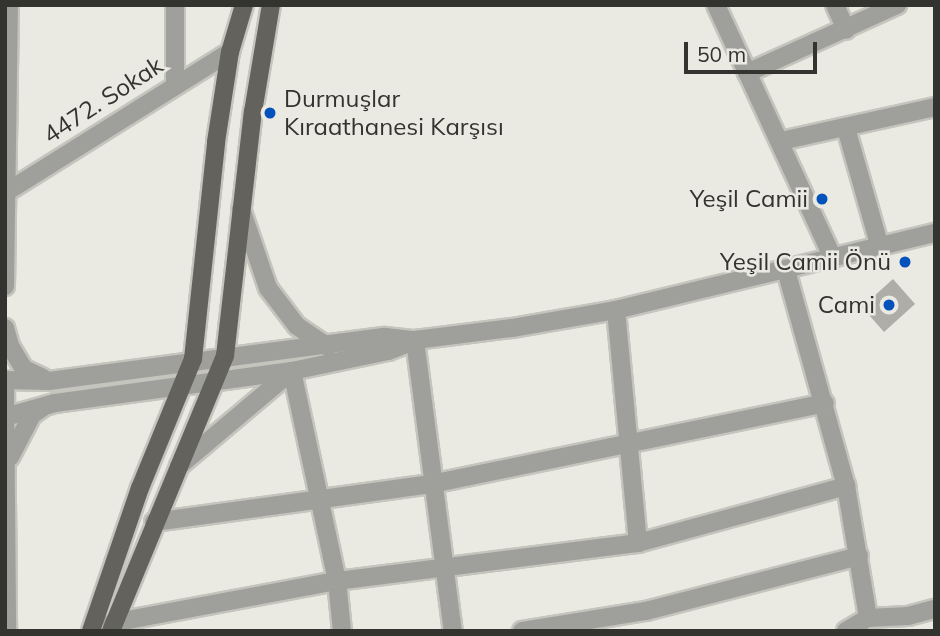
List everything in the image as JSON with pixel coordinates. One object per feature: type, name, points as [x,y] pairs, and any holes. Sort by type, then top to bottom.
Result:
[{"type":"main road","points":[[91,631],[140,488],[193,359],[230,52],[244,5]]},
{"type":"main road","points":[[112,627],[225,356],[241,208],[271,5]]},
{"type":"street","points":[[5,286],[9,5]]},
{"type":"street","points":[[175,5],[175,83]]},
{"type":"street","points":[[716,5],[833,258]]},
{"type":"street","points":[[835,5],[846,30]]},
{"type":"street","points":[[747,73],[897,5]]},
{"type":"street","name":"4472. Sokak","points":[[7,191],[175,83],[230,52]]},
{"type":"street","points":[[781,141],[935,107]]},
{"type":"street","points":[[846,128],[880,247]]},
{"type":"street","points":[[241,208],[268,288],[297,326],[328,347]]},
{"type":"street","points":[[6,417],[55,403],[292,371],[388,351],[415,340],[616,310],[935,233]]},
{"type":"street","points":[[786,270],[846,486],[868,618]]},
{"type":"street","points":[[616,310],[626,445],[638,543]]},
{"type":"street","points":[[5,328],[24,369],[49,380]]},
{"type":"street","points":[[5,380],[49,380],[193,359],[328,347],[385,337],[415,340]]},
{"type":"street","points":[[415,340],[431,484],[447,570],[453,631]]},
{"type":"street","points":[[178,467],[292,371]]},
{"type":"street","points":[[292,371],[337,581],[342,631]]},
{"type":"street","points":[[5,386],[7,631]]},
{"type":"street","points":[[6,467],[32,415],[55,403]]},
{"type":"street","points":[[154,522],[431,484],[825,403]]},
{"type":"street","points":[[112,627],[337,581],[447,570],[638,543],[846,486]]},
{"type":"street","points":[[522,631],[646,611],[859,556]]},
{"type":"street","points":[[846,631],[868,618],[909,623],[935,609]]},
{"type":"building","name":"Cami","points":[[893,279],[915,304],[884,332],[862,307]]},
{"type":"place","name":"Durmuşlar Kıraathanesi Karşısı","points":[[270,113]]},
{"type":"place","name":"Yeşil Camii","points":[[822,199]]},
{"type":"place","name":"Yeşil Camii Önü","points":[[905,262]]},
{"type":"place","name":"Cami","points":[[889,305]]}]
